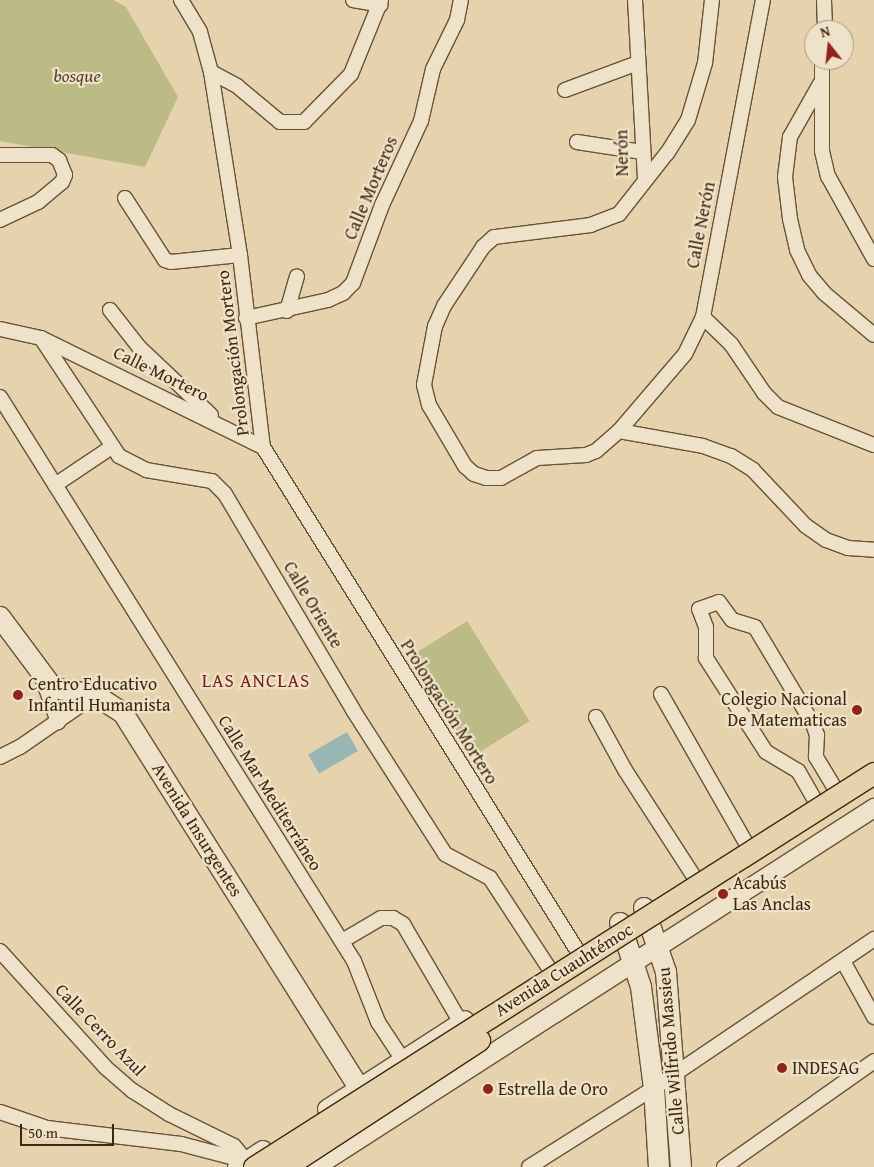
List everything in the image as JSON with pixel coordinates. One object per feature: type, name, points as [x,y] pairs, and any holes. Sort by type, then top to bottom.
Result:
[{"type":"main road","name":"Avenida Insurgentes","points":[[0,617],[43,678],[53,688],[65,693],[95,695],[123,713],[359,1088]]},
{"type":"main road","name":"Avenida Cuauhtémoc","points":[[249,1166],[874,773]]},
{"type":"main road","name":"Avenida Cuauhtémoc","points":[[285,1167],[874,788]]},
{"type":"main road","name":"Calle Wilfrido Massieu","points":[[644,908],[666,972],[681,1167]]},
{"type":"main road","name":"Calle Wilfrido Massieu","points":[[620,923],[641,987],[654,1088],[659,1167]]},
{"type":"street","name":"Prolongación Mortero","points":[[181,0],[200,32],[211,72],[240,255],[246,318],[263,447],[577,950]]},
{"type":"street","points":[[211,72],[237,86],[280,122],[304,122],[351,74],[381,2],[354,0]]},
{"type":"street","name":"Calle Morteros","points":[[246,318],[287,311],[328,300],[343,293],[353,283],[382,205],[421,121],[433,69],[458,20],[461,0]]},
{"type":"street","name":"Nerón","points":[[508,233],[606,222],[618,214],[645,180],[635,0]]},
{"type":"street","points":[[645,180],[667,153],[688,120],[705,63],[712,0]]},
{"type":"street","name":"Calle Nerón","points":[[508,233],[494,237],[483,247],[444,306],[435,326],[425,369],[424,385],[429,405],[465,466],[486,478],[501,478],[537,458],[586,455],[596,451],[619,431],[685,354],[703,317],[762,0]]},
{"type":"street","points":[[824,0],[825,20]]},
{"type":"street","points":[[565,90],[638,63]]},
{"type":"street","points":[[821,70],[822,151],[828,176],[874,258]]},
{"type":"street","points":[[820,84],[790,137],[785,177],[790,219],[797,250],[809,275],[824,293],[874,335]]},
{"type":"street","points":[[577,142],[642,152]]},
{"type":"street","points":[[0,155],[52,155],[59,160],[64,175],[62,182],[38,202],[0,220]]},
{"type":"street","points":[[126,198],[165,260],[171,262],[240,255]]},
{"type":"street","points":[[287,311],[297,276]]},
{"type":"street","points":[[110,310],[138,347],[218,423]]},
{"type":"street","points":[[703,317],[731,344],[764,393],[778,407],[874,445]]},
{"type":"street","points":[[0,329],[41,338]]},
{"type":"street","name":"Calle Mortero","points":[[41,338],[218,423],[263,447]]},
{"type":"street","name":"Calle Oriente","points":[[41,338],[110,448],[130,464],[146,470],[204,479],[225,494],[353,710],[445,854],[490,878],[549,968]]},
{"type":"street","name":"Calle Mar Mediterráneo","points":[[0,397],[342,941],[354,961],[378,1022],[403,1060]]},
{"type":"street","points":[[619,431],[703,446],[731,456],[753,470],[806,526],[826,540],[848,548],[874,550]]},
{"type":"street","points":[[55,484],[110,448]]},
{"type":"street","points":[[816,802],[798,771],[766,752],[706,658],[706,627],[699,609],[719,602],[732,620],[754,627],[813,724],[817,735],[816,757],[835,789]]},
{"type":"street","points":[[43,678],[58,722]]},
{"type":"street","points":[[661,694],[747,844]]},
{"type":"street","points":[[0,757],[58,722],[95,695]]},
{"type":"street","points":[[596,717],[625,770],[695,878]]},
{"type":"street","points":[[0,1112],[47,1128],[181,1144],[249,1166],[359,1088],[816,802],[874,763]]},
{"type":"street","points":[[316,1167],[874,808]]},
{"type":"street","points":[[342,941],[381,918],[393,918],[403,924],[462,1023]]},
{"type":"street","points":[[529,1167],[674,1075],[874,939]]},
{"type":"street","name":"Calle Cerro Azul","points":[[0,951],[104,1067],[133,1091],[169,1114],[234,1146],[249,1166]]},
{"type":"street","points":[[843,961],[874,1017]]},
{"type":"street","points":[[724,1167],[874,1060]]},
{"type":"green space","name":"bosque","points":[[0,0],[113,0],[126,7],[178,97],[145,167],[0,141]]},
{"type":"green space","points":[[467,621],[530,721],[473,757],[410,657]]},
{"type":"water","points":[[347,732],[358,751],[319,774],[308,755]]},
{"type":"place","name":"Centro Educativo Infantil Humanista","points":[[18,695]]},
{"type":"place","name":"Colegio Nacional De Matematicas","points":[[857,710]]},
{"type":"place","name":"Acabús Las Anclas","points":[[723,894]]},
{"type":"place","name":"INDESAG","points":[[782,1068]]},
{"type":"place","name":"Estrella de Oro","points":[[488,1089]]},
{"type":"district","name":"LAS ANCLAS","points":[[256,681]]}]
